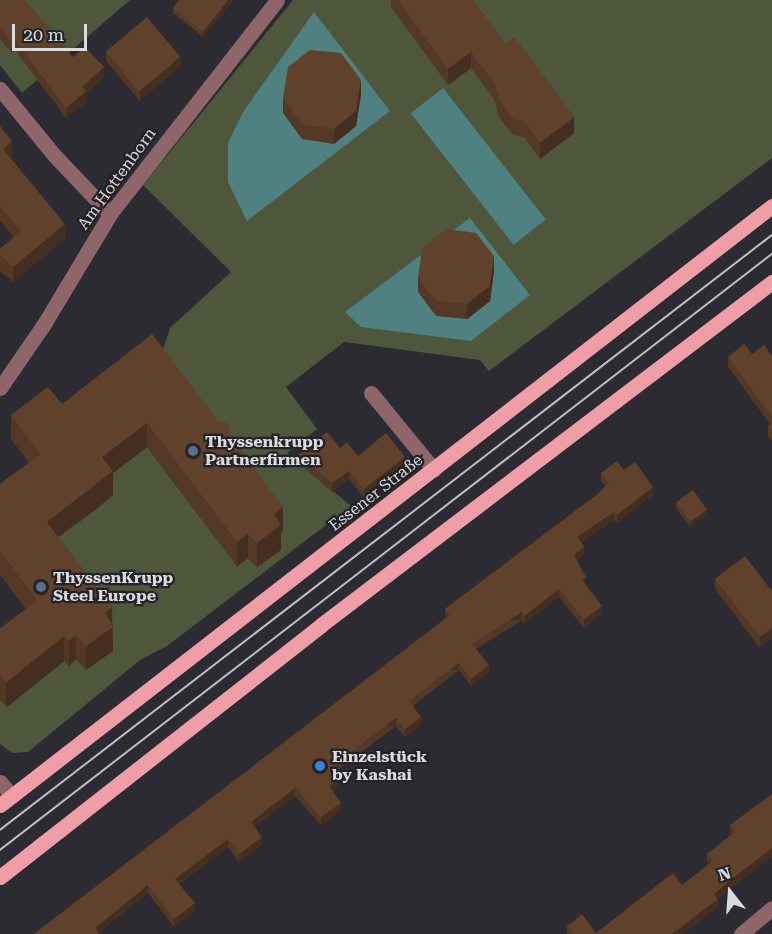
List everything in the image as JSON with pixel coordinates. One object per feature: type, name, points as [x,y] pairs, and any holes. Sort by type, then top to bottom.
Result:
[{"type":"main road","name":"Essener Straße","points":[[6,801],[772,206]]},
{"type":"main road","points":[[0,877],[321,625],[772,282]]},
{"type":"street","name":"Am Hottenborn","points":[[0,388],[44,324],[110,214],[277,0]]},
{"type":"street","points":[[0,89],[54,156],[110,214]]},
{"type":"street","points":[[371,393],[434,470]]},
{"type":"street","points":[[0,782],[6,801]]},
{"type":"street","points":[[741,934],[772,908]]},
{"type":"shaded area","points":[[0,0],[130,0],[22,93],[0,65]]},
{"type":"shaded area","points":[[293,0],[772,0],[772,158],[489,371],[480,360],[344,342],[286,387],[317,429],[287,453],[351,506],[167,646],[140,660],[28,752],[12,753],[0,744],[0,699],[7,707],[64,661],[69,665],[76,659],[87,670],[37,533],[65,511],[75,525],[95,510],[113,495],[102,481],[147,447],[237,566],[248,558],[258,567],[162,352],[170,328],[231,272],[143,185]]},
{"type":"shaded area","points":[[314,12],[390,111],[247,221],[228,182],[228,143],[243,112]]},
{"type":"shaded area","points":[[443,88],[546,220],[514,245],[411,113]]},
{"type":"shaded area","points":[[470,218],[530,295],[471,341],[361,327],[345,312]]},
{"type":"building","points":[[0,0],[25,0],[73,57],[85,47],[104,67],[82,87],[86,91],[66,108],[15,40],[12,43],[0,28]]},
{"type":"building","points":[[179,0],[228,0],[203,32],[173,8]]},
{"type":"building","points":[[398,0],[473,0],[505,44],[515,37],[574,117],[540,143],[524,121],[513,119],[499,100],[494,83],[471,52],[448,69]]},
{"type":"building","points":[[147,17],[180,57],[139,92],[106,52]]},
{"type":"building","points":[[310,50],[341,53],[361,80],[356,111],[334,129],[302,124],[283,98],[288,67]]},
{"type":"building","points":[[0,126],[12,141],[3,149],[65,224],[13,267],[0,255],[0,249],[21,231],[0,206]]},
{"type":"building","points":[[447,229],[476,233],[494,256],[490,286],[467,304],[436,301],[418,278],[422,248]]},
{"type":"building","points":[[152,334],[219,422],[228,423],[231,437],[283,507],[274,514],[281,525],[257,543],[248,534],[237,542],[147,423],[102,457],[113,471],[47,522],[112,607],[105,612],[113,627],[86,646],[76,635],[69,641],[64,636],[6,683],[0,674],[0,627],[37,600],[0,551],[0,484],[40,454],[11,415],[48,387],[62,404]]},
{"type":"building","points":[[744,344],[752,354],[764,345],[772,356],[772,417],[728,357]]},
{"type":"building","points":[[327,432],[340,448],[347,442],[358,456],[386,433],[405,457],[364,489],[349,471],[332,483],[299,454]]},
{"type":"building","points":[[617,461],[624,470],[635,462],[653,487],[617,515],[614,512],[577,537],[584,546],[574,555],[586,577],[582,580],[602,606],[584,620],[559,589],[524,616],[522,612],[472,644],[489,665],[471,679],[459,663],[409,701],[421,717],[405,729],[396,718],[330,768],[338,779],[329,786],[341,803],[321,817],[295,788],[251,822],[262,837],[239,854],[228,839],[175,879],[195,903],[174,919],[148,885],[95,928],[99,934],[34,934],[450,615],[445,609],[599,493],[609,482],[601,473]]},
{"type":"building","points":[[693,490],[707,509],[690,522],[676,502]]},
{"type":"building","points":[[745,556],[772,591],[772,628],[760,637],[715,579]]},
{"type":"building","points":[[772,794],[772,848],[714,894],[718,899],[672,934],[573,934],[567,926],[582,914],[596,933],[673,873],[682,885],[713,861],[707,854],[735,832],[730,825]]},
{"type":"tram line","points":[[0,830],[772,235]]},
{"type":"tram line","points":[[0,850],[772,254]]},
{"type":"place","name":"Thyssenkrupp Partnerfirmen","points":[[193,451]]},
{"type":"place","name":"ThyssenKrupp Steel Europe","points":[[41,587]]},
{"type":"place","name":"Einzelstück by Kashai","points":[[320,766]]}]
